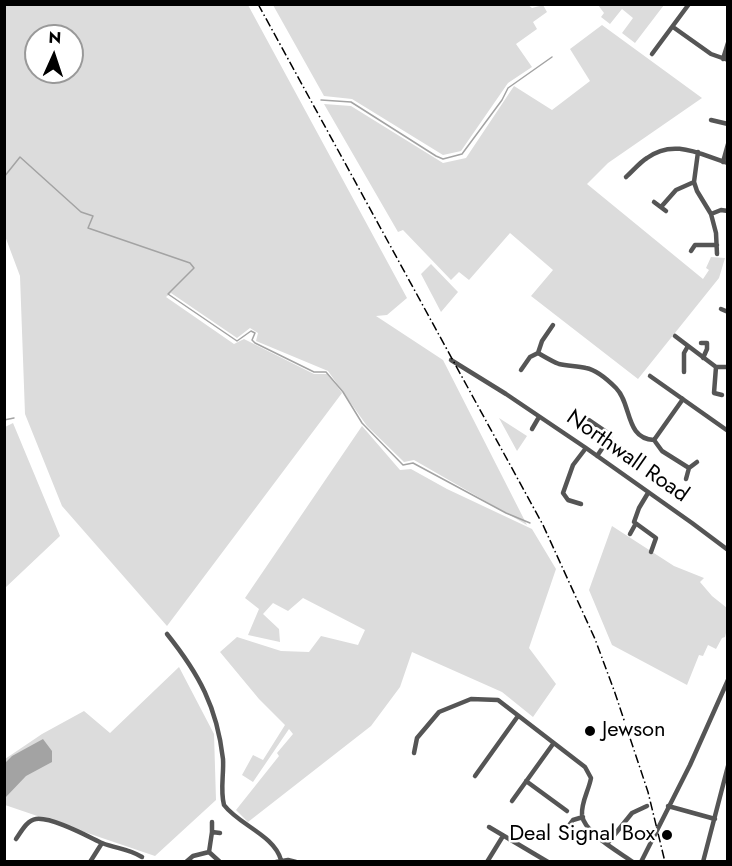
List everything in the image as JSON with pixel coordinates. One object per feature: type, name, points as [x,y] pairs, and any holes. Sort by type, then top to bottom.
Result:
[{"type":"street","points":[[652,54],[689,4]]},
{"type":"street","points":[[673,27],[711,54],[725,59],[728,43]]},
{"type":"street","points":[[711,120],[718,119],[728,124]]},
{"type":"street","points":[[626,177],[648,157],[661,151],[687,149],[725,163],[728,144]]},
{"type":"street","points":[[698,152],[694,182],[696,191],[711,214],[716,233],[717,254]]},
{"type":"street","points":[[661,207],[676,190],[694,182]]},
{"type":"street","points":[[654,202],[666,211]]},
{"type":"street","points":[[711,214],[728,210]]},
{"type":"street","points":[[690,240],[695,245],[717,245]]},
{"type":"street","points":[[691,251],[695,245]]},
{"type":"street","points":[[721,309],[728,312]]},
{"type":"street","points":[[520,370],[526,366],[530,357],[538,352],[542,341],[553,325]]},
{"type":"street","points":[[543,327],[548,331]]},
{"type":"street","points":[[675,336],[716,367],[728,367]]},
{"type":"street","points":[[701,343],[707,343],[707,350],[703,357]]},
{"type":"street","points":[[684,372],[684,353],[688,346]]},
{"type":"street","points":[[538,352],[560,364],[585,364],[597,372],[618,390],[623,398],[631,424],[642,438],[654,440],[662,451],[689,468]]},
{"type":"street","name":"Northwall Road","points":[[451,360],[586,448],[728,550]]},
{"type":"street","points":[[716,367],[714,393],[722,395]]},
{"type":"street","points":[[650,376],[728,431]]},
{"type":"street","points":[[506,394],[510,388]]},
{"type":"street","points":[[654,440],[683,399]]},
{"type":"street","points":[[532,429],[539,417]]},
{"type":"street","points":[[597,425],[602,419]]},
{"type":"street","points":[[589,420],[608,433],[610,437],[597,456]]},
{"type":"street","points":[[581,504],[568,500],[562,493],[573,465],[586,448]]},
{"type":"street","points":[[686,479],[689,468],[697,462]]},
{"type":"street","points":[[630,534],[639,508],[648,493]]},
{"type":"street","points":[[635,525],[656,538],[651,552]]},
{"type":"street","points":[[167,634],[206,691],[220,735],[224,805],[276,849],[279,861],[296,861]]},
{"type":"street","points":[[641,861],[690,765],[728,680]]},
{"type":"street","points":[[414,753],[417,738],[438,712],[471,699],[498,700],[585,767],[591,778],[584,801],[583,817],[592,832],[633,861]]},
{"type":"street","points":[[475,776],[518,716]]},
{"type":"street","points":[[512,801],[553,744]]},
{"type":"street","points":[[711,861],[703,861],[728,766]]},
{"type":"street","points":[[526,781],[567,811]]},
{"type":"street","points":[[668,806],[715,819]]},
{"type":"street","points":[[607,844],[632,813],[647,807]]},
{"type":"street","points":[[563,833],[573,820],[583,817]]},
{"type":"street","points":[[16,839],[29,822],[38,819],[71,829],[102,843],[131,850],[142,857]]},
{"type":"street","points":[[208,852],[212,822]]},
{"type":"street","points":[[489,827],[548,861]]},
{"type":"street","points":[[212,832],[220,832]]},
{"type":"street","points":[[488,861],[503,836]]},
{"type":"street","points":[[90,861],[102,843]]},
{"type":"street","points":[[186,861],[193,856],[208,852]]},
{"type":"street","points":[[208,852],[220,861]]},
{"type":"street","points":[[534,861],[538,855]]},
{"type":"shaded area","points":[[5,4],[248,5],[407,298],[387,315],[376,316],[443,360],[527,525],[414,460],[404,462],[367,426],[328,371],[256,341],[258,333],[250,328],[237,338],[171,293],[166,297],[234,344],[244,339],[314,374],[328,374],[342,393],[167,626],[62,506],[25,414],[20,276],[5,236]]},
{"type":"shaded area","points":[[527,4],[532,8],[543,5],[547,12],[533,22],[537,29],[516,44],[532,67],[508,83],[461,151],[443,155],[352,99],[324,96],[273,5]]},
{"type":"shaded area","points":[[598,5],[664,5],[635,43],[622,33],[633,18],[622,9],[610,24],[601,17],[604,13]]},
{"type":"shaded area","points":[[602,25],[702,98],[608,163],[587,184],[703,279],[709,270],[706,268],[711,257],[725,258],[719,278],[638,379],[531,296],[553,270],[510,233],[469,280],[459,272],[451,280],[403,230],[398,232],[324,104],[351,106],[443,163],[466,158],[514,86],[552,110],[590,81],[570,49]]},
{"type":"shaded area","points":[[431,264],[458,292],[441,312],[421,274]]},
{"type":"shaded area","points":[[499,418],[527,436],[517,451]]},
{"type":"shaded area","points":[[13,423],[60,536],[5,588],[5,427]]},
{"type":"shaded area","points":[[362,426],[400,470],[411,469],[447,489],[532,529],[556,569],[529,648],[556,684],[533,717],[502,692],[412,652],[400,687],[371,726],[248,822],[236,810],[279,756],[277,753],[293,734],[289,729],[253,782],[242,775],[253,755],[263,760],[285,725],[259,699],[220,652],[237,637],[281,651],[309,652],[321,636],[358,645],[365,630],[303,598],[288,611],[273,603],[263,614],[279,629],[280,642],[248,635],[259,609],[245,598]]},
{"type":"shaded area","points":[[612,526],[674,566],[704,578],[700,582],[727,608],[725,637],[716,649],[708,645],[703,656],[699,655],[687,685],[612,645],[589,590]]},
{"type":"shaded area","points":[[179,667],[214,734],[216,800],[155,856],[5,805],[5,759],[42,734],[84,711],[110,733]]},
{"type":"shaded area","points":[[43,739],[52,751],[52,762],[26,776],[5,798],[5,763],[12,756]]},
{"type":"waterway","points":[[321,100],[351,102],[443,159],[462,154],[502,100],[508,88],[552,57]]},
{"type":"waterway","points":[[4,177],[20,157],[81,212],[93,216],[88,228],[190,263],[194,268],[168,294],[237,341],[251,331],[255,333],[252,340],[255,343],[314,372],[326,372],[343,392],[362,423],[403,465],[413,463],[506,513],[530,523]]},
{"type":"waterway","points":[[4,420],[14,418]]},
{"type":"railway","points":[[258,4],[543,525],[595,639],[615,693],[648,792],[665,862]]},
{"type":"place","name":"Jewson","points":[[590,731]]},
{"type":"place","name":"Deal Signal Box","points":[[667,835]]}]
